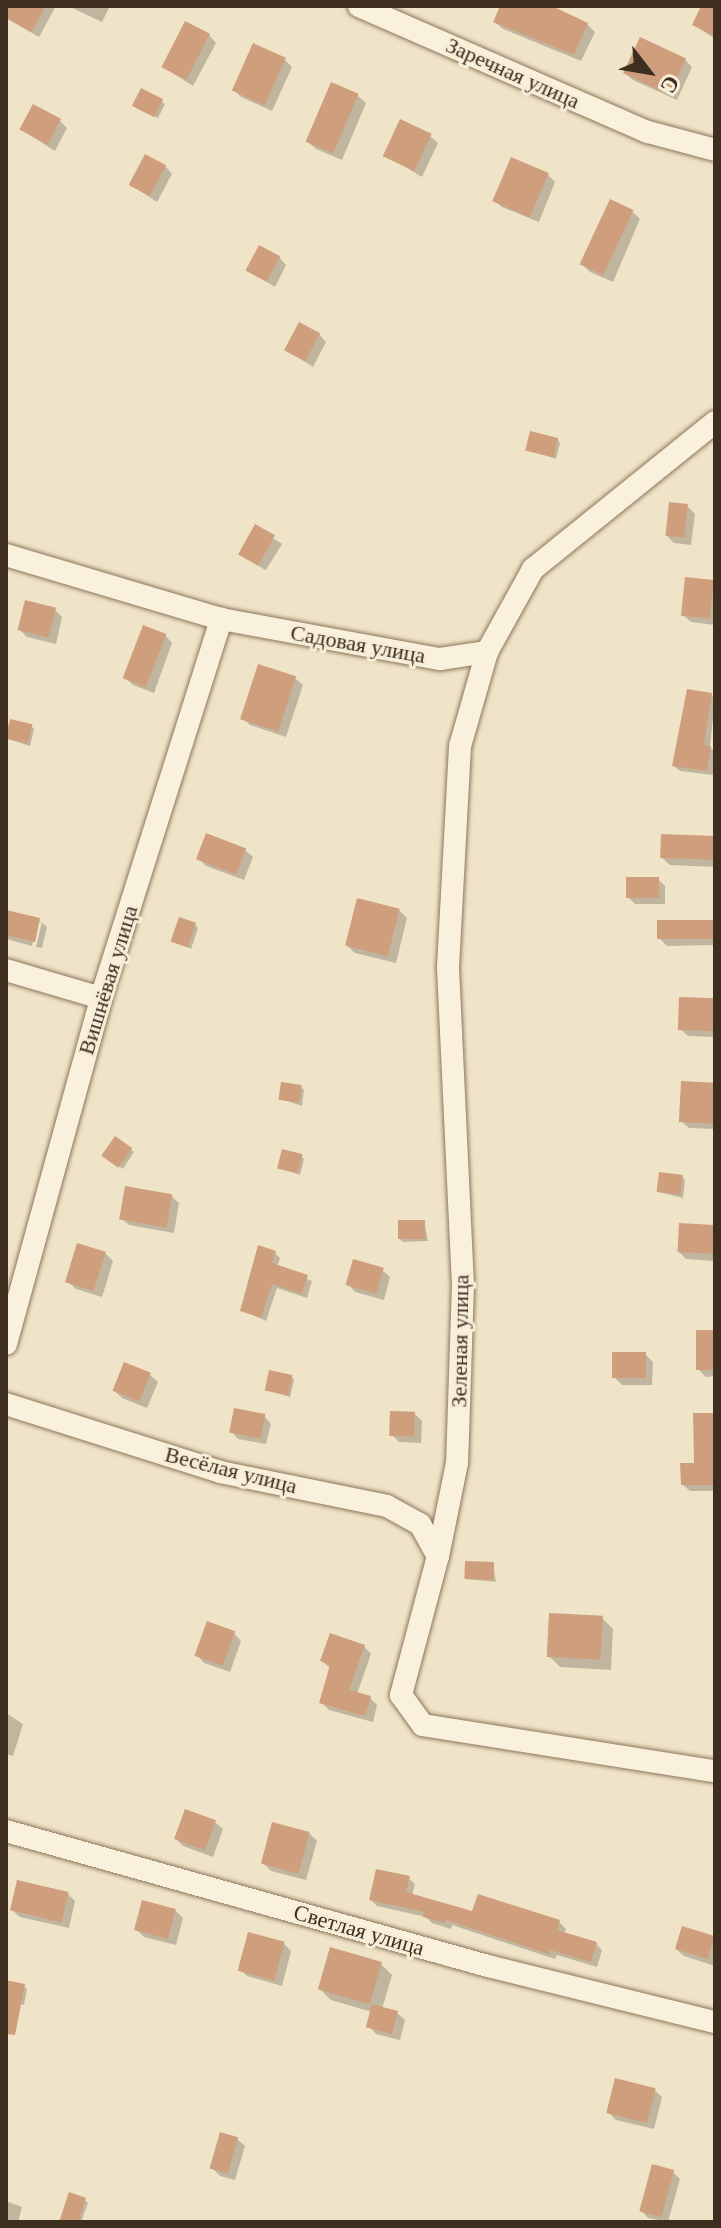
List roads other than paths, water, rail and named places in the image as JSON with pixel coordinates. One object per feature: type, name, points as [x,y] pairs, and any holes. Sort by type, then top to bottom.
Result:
[{"type":"street","name":"Заречная улица","points":[[359,6],[648,132],[715,150]]},
{"type":"street","points":[[487,652],[533,569],[715,422]]},
{"type":"street","name":"Садовая улица","points":[[6,555],[221,619],[440,659],[487,652]]},
{"type":"street","name":"Вишнёвая улица","points":[[6,1344],[101,998],[221,619]]},
{"type":"street","name":"Зеленая улица","points":[[487,652],[460,746],[448,968],[463,1284],[457,1463],[438,1556],[401,1695],[423,1725],[715,1771]]},
{"type":"street","points":[[6,970],[101,998]]},
{"type":"street","name":"Весёлая улица","points":[[6,1404],[220,1472],[387,1506],[420,1524],[438,1556]]},
{"type":"street","name":"Светлая улица","points":[[6,1831],[488,1966],[715,2022]]}]
